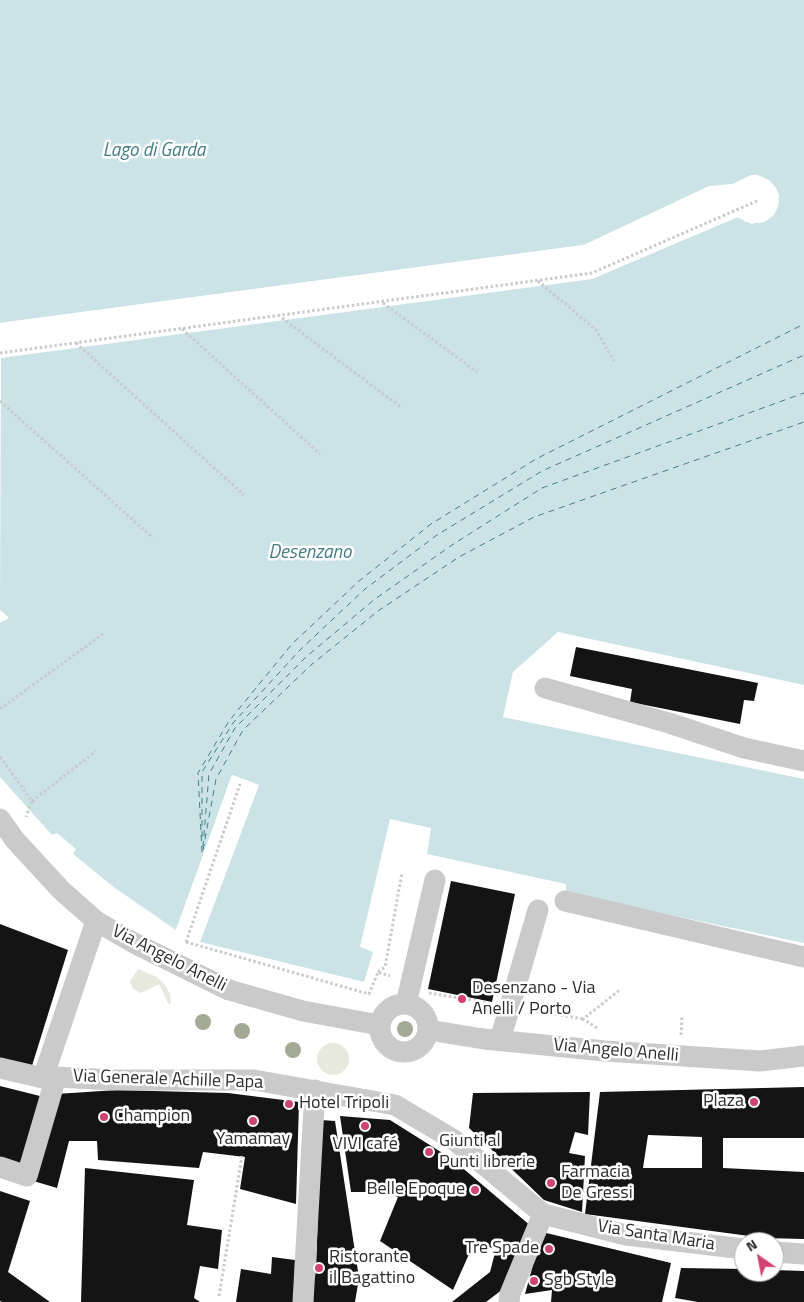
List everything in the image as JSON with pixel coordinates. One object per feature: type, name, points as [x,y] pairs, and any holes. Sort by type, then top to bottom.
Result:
[{"type":"street","points":[[545,688],[669,723],[744,748],[804,761]]},
{"type":"street","name":"Via Angelo Anelli","points":[[0,819],[15,840],[61,890],[96,921],[134,943],[229,990],[303,1011],[379,1025]]},
{"type":"street","points":[[406,1004],[435,880]]},
{"type":"street","points":[[566,901],[804,957]]},
{"type":"street","points":[[500,1040],[538,910]]},
{"type":"street","points":[[0,1167],[27,1176],[50,1078],[96,921]]},
{"type":"street","points":[[398,1004],[406,1004],[412,1005],[422,1012],[426,1018],[428,1030],[422,1044],[409,1051],[401,1052],[387,1046],[380,1033],[379,1025],[386,1011],[398,1004]]},
{"type":"street","name":"Via Angelo Anelli","points":[[428,1030],[605,1051],[760,1061],[804,1056]]},
{"type":"street","name":"Via Generale Achille Papa","points":[[0,1068],[50,1078],[254,1080],[395,1105]]},
{"type":"street","points":[[304,1302],[315,1090]]},
{"type":"street","name":"Via Santa Maria","points":[[395,1105],[454,1140],[543,1214],[626,1235],[734,1248]]},
{"type":"street","points":[[506,1299],[543,1214]]},
{"type":"street","points":[[784,1253],[804,1254]]},
{"type":"path","points":[[0,353],[592,273],[757,201]]},
{"type":"path","points":[[537,281],[596,330],[614,361]]},
{"type":"path","points":[[383,302],[477,372]]},
{"type":"path","points":[[278,314],[402,408]]},
{"type":"path","points":[[182,328],[320,454]]},
{"type":"path","points":[[76,343],[244,495]]},
{"type":"path","points":[[0,401],[153,538]]},
{"type":"path","points":[[0,709],[103,634]]},
{"type":"path","points":[[15,840],[32,801],[96,751]]},
{"type":"path","points":[[0,757],[32,801]]},
{"type":"path","points":[[177,964],[240,784]]},
{"type":"path","points":[[186,942],[369,994],[378,972],[385,966],[402,873]]},
{"type":"path","points":[[378,972],[411,982],[424,992],[583,1019],[604,1032],[605,1051]]},
{"type":"path","points":[[583,1019],[621,989]]},
{"type":"path","points":[[219,1296],[242,1156]]},
{"type":"shaded area","points":[[138,969],[157,977],[165,985],[170,994],[171,1004],[168,1003],[159,984],[141,993],[133,989],[130,982]]},
{"type":"shaded area","points":[[333,1043],[345,1047],[349,1059],[345,1071],[333,1075],[321,1071],[317,1059],[321,1047]]},
{"type":"water","points":[[0,0],[804,0],[804,685],[558,632],[513,672],[503,717],[804,779],[804,943],[566,893],[566,884],[427,854],[431,828],[390,819],[360,947],[373,952],[364,982],[200,942],[259,785],[232,775],[176,930],[115,888],[73,854],[76,849],[57,833],[52,835],[0,777],[0,623],[9,618],[0,610],[1,358],[592,279],[738,217],[752,224],[769,219],[777,209],[779,202],[776,188],[763,177],[751,175],[733,184],[709,186],[584,245],[0,323]]},
{"type":"pier","points":[[751,175],[757,175],[769,180],[779,195],[777,209],[773,216],[764,222],[746,222],[738,217],[740,216],[752,221],[763,220],[775,208],[776,196],[774,190],[767,182],[751,178],[733,186],[710,189],[585,247],[0,326],[0,323],[584,245],[708,187],[733,184]]},
{"type":"pier","points":[[232,775],[254,783],[253,785],[233,778],[178,931],[176,930]]},
{"type":"building","points":[[576,647],[758,683],[754,701],[744,700],[740,724],[630,702],[632,689],[570,676]]},
{"type":"building","points":[[451,881],[515,894],[492,1002],[428,989]]},
{"type":"building","points":[[0,924],[68,950],[31,1069],[0,1062]]},
{"type":"building","points":[[0,1086],[44,1097],[25,1172],[0,1166]]},
{"type":"building","points":[[804,1087],[804,1138],[723,1138],[723,1168],[804,1172],[804,1239],[784,1238],[784,1232],[734,1232],[734,1234],[585,1214],[600,1092]],"holes":[[[648,1135],[702,1137],[702,1168],[643,1168]]]},
{"type":"building","points":[[117,1090],[228,1093],[299,1102],[296,1204],[240,1189],[245,1157],[203,1152],[199,1168],[98,1160],[97,1141],[69,1141],[57,1188],[30,1180],[56,1094]]},
{"type":"building","points":[[590,1092],[588,1135],[575,1132],[569,1153],[585,1156],[582,1212],[544,1200],[469,1128],[473,1093]]},
{"type":"building","points":[[340,1116],[390,1120],[452,1159],[532,1227],[507,1286],[486,1302],[452,1302],[490,1272],[496,1249],[474,1243],[453,1290],[380,1241],[398,1197],[388,1192],[351,1192]]},
{"type":"building","points":[[321,1120],[335,1121],[359,1278],[355,1302],[310,1302],[316,1271]]},
{"type":"building","points":[[85,1168],[194,1180],[187,1225],[222,1230],[218,1269],[200,1266],[194,1298],[200,1302],[81,1302]]},
{"type":"building","points":[[0,1191],[30,1201],[8,1272],[50,1302],[0,1301]]},
{"type":"building","points":[[542,1232],[671,1263],[662,1302],[551,1302],[552,1290],[525,1294]]},
{"type":"building","points":[[272,1257],[295,1260],[294,1302],[236,1302],[241,1269],[271,1274]]},
{"type":"building","points":[[681,1268],[734,1269],[734,1282],[784,1282],[784,1270],[804,1271],[804,1302],[698,1302],[675,1298]]},
{"type":"ferry route","points":[[202,852],[198,773],[229,721],[292,644],[359,581],[431,524],[536,459],[804,324]]},
{"type":"ferry route","points":[[202,837],[202,772],[233,723],[300,650],[365,589],[437,535],[542,471],[804,355]]},
{"type":"ferry route","points":[[203,847],[209,774],[235,728],[306,657],[375,599],[452,545],[542,488],[804,393]]},
{"type":"ferry route","points":[[203,850],[216,779],[243,730],[311,665],[378,611],[459,557],[534,517],[804,422]]},
{"type":"place","name":"Desenzano - Via Anelli / Porto","points":[[462,999]]},
{"type":"place","name":"Plaza","points":[[754,1102]]},
{"type":"place","name":"Hotel Tripoli","points":[[289,1104]]},
{"type":"place","name":"Champion","points":[[104,1117]]},
{"type":"place","name":"Yamamay","points":[[253,1121]]},
{"type":"place","name":"VIVI café","points":[[365,1126]]},
{"type":"place","name":"Giunti al Punti librerie","points":[[429,1152]]},
{"type":"place","name":"Farmacia De Gressi","points":[[551,1183]]},
{"type":"place","name":"Belle Epoque","points":[[475,1190]]},
{"type":"place","name":"Tre Spade","points":[[549,1249]]},
{"type":"place","name":"Ristorante il Bagattino","points":[[319,1268]]},
{"type":"place","name":"Sgb Style","points":[[534,1281]]},
{"type":"water label","name":"Lago di Garda","points":[[154,151]]},
{"type":"water label","name":"Desenzano","points":[[310,553]]}]
